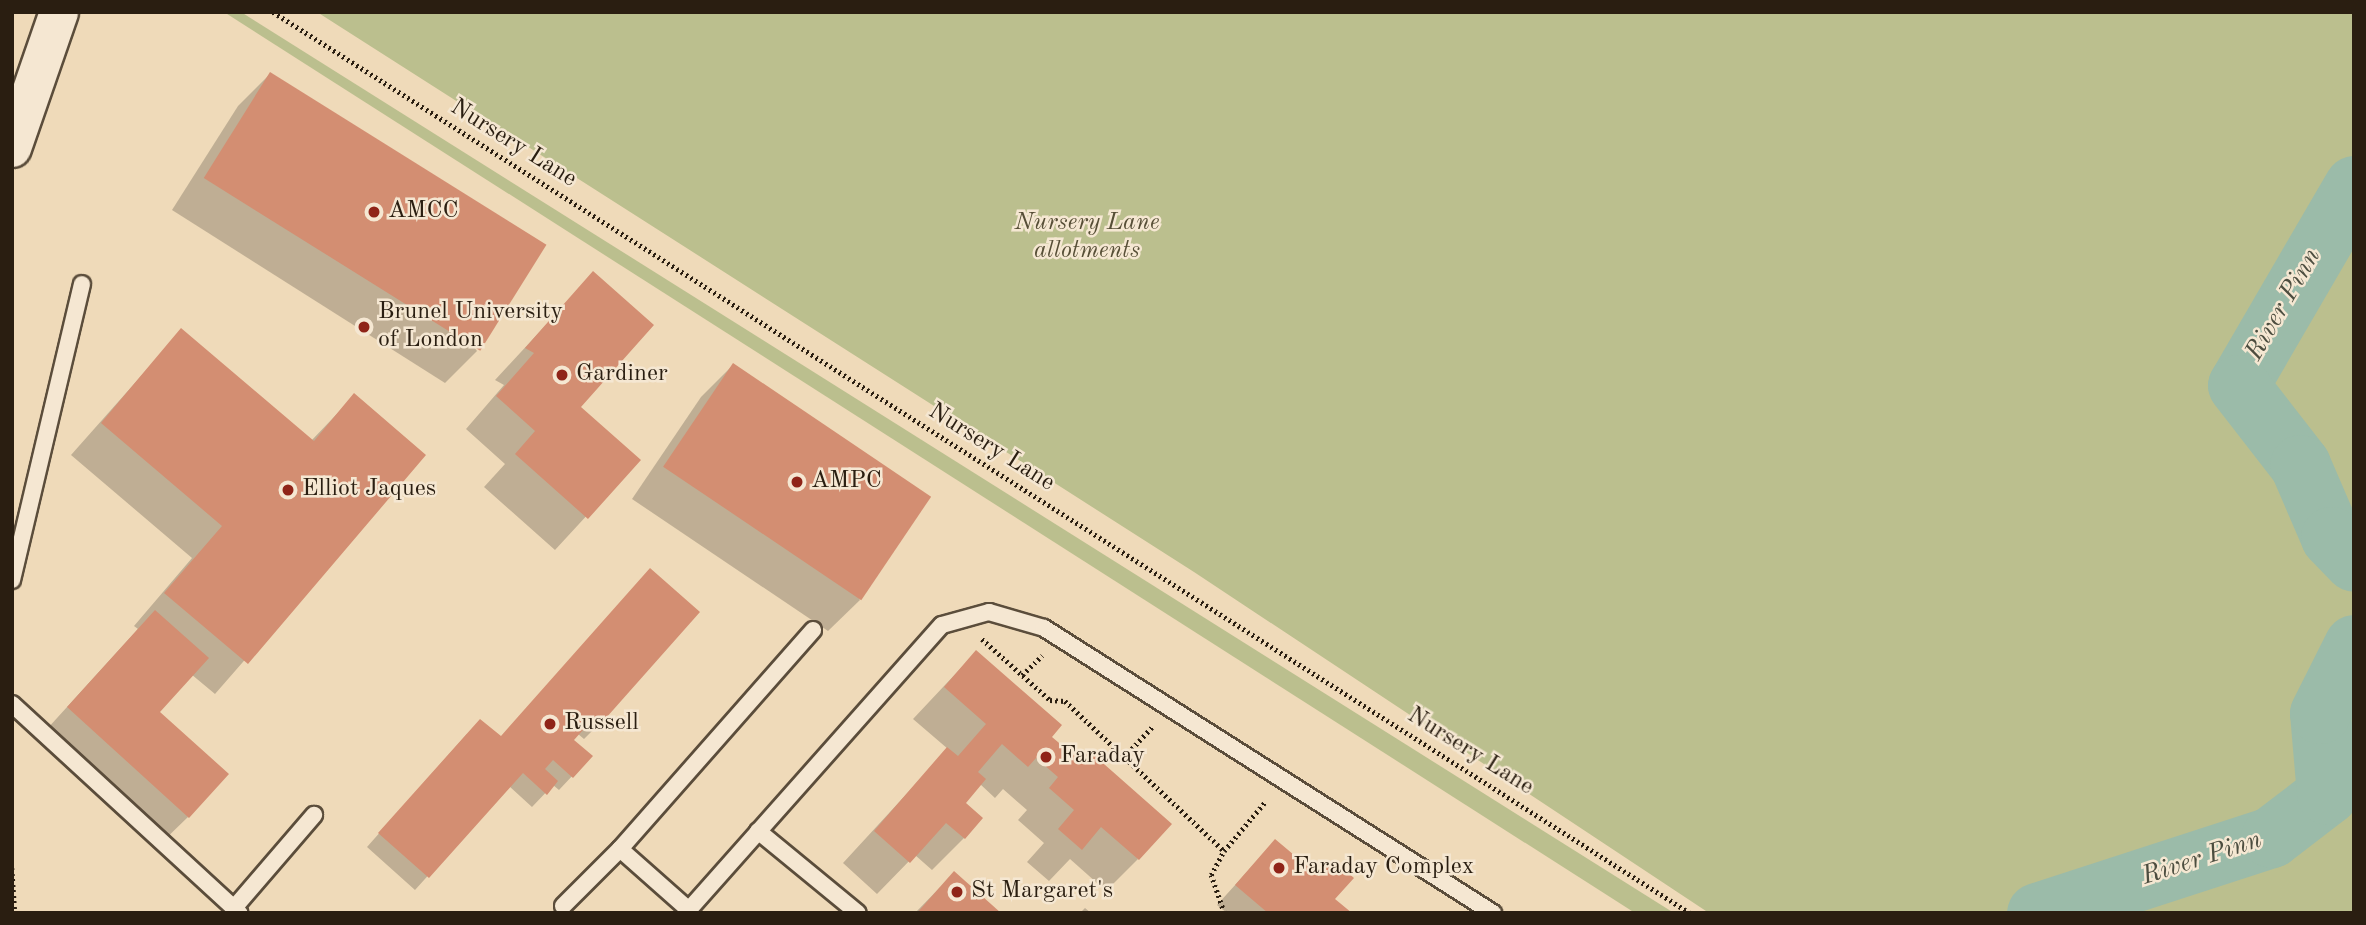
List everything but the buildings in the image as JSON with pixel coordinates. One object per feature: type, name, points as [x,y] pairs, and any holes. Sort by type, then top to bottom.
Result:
[{"type":"street","points":[[12,148],[59,12]]},
{"type":"lane","points":[[12,580],[82,284]]},
{"type":"lane","points":[[620,849],[688,911],[942,625],[976,613],[1004,613],[1044,628],[1493,913]]},
{"type":"lane","points":[[563,906],[620,849],[813,630]]},
{"type":"lane","points":[[12,704],[237,910],[314,815]]},
{"type":"lane","points":[[758,831],[858,913]]},
{"type":"path","name":"Nursery Lane","points":[[273,12],[1690,913]]},
{"type":"path","points":[[971,629],[1050,700],[1065,701],[1224,851]]},
{"type":"path","points":[[1022,675],[1049,649]]},
{"type":"path","points":[[1125,757],[1161,718]]},
{"type":"path","points":[[1224,913],[1211,875],[1224,851],[1263,800],[1274,807]]},
{"type":"path","points":[[12,868],[15,913]]},
{"type":"green space","points":[[224,12],[241,12],[1674,913],[1635,913]]},
{"type":"green space","name":"Nursery Lane allotments","points":[[317,12],[2354,12],[2354,913],[1709,913],[1194,572]]},
{"type":"waterway","name":"River Pinn","points":[[2354,186],[2238,385],[2300,465],[2331,537],[2354,561]]},
{"type":"waterway","name":"River Pinn","points":[[2037,913],[2271,837],[2327,794],[2320,713],[2354,645]]},
{"type":"place","name":"AMCC","points":[[374,212]]},
{"type":"place","name":"Brunel University of London","points":[[364,327]]},
{"type":"place","name":"Gardiner","points":[[562,375]]},
{"type":"place","name":"AMPC","points":[[797,482]]},
{"type":"place","name":"Elliot Jaques","points":[[288,490]]},
{"type":"place","name":"Russell","points":[[550,724]]},
{"type":"place","name":"Faraday","points":[[1046,757]]},
{"type":"place","name":"Faraday Complex","points":[[1279,868]]},
{"type":"place","name":"St Margaret's","points":[[957,892]]}]
